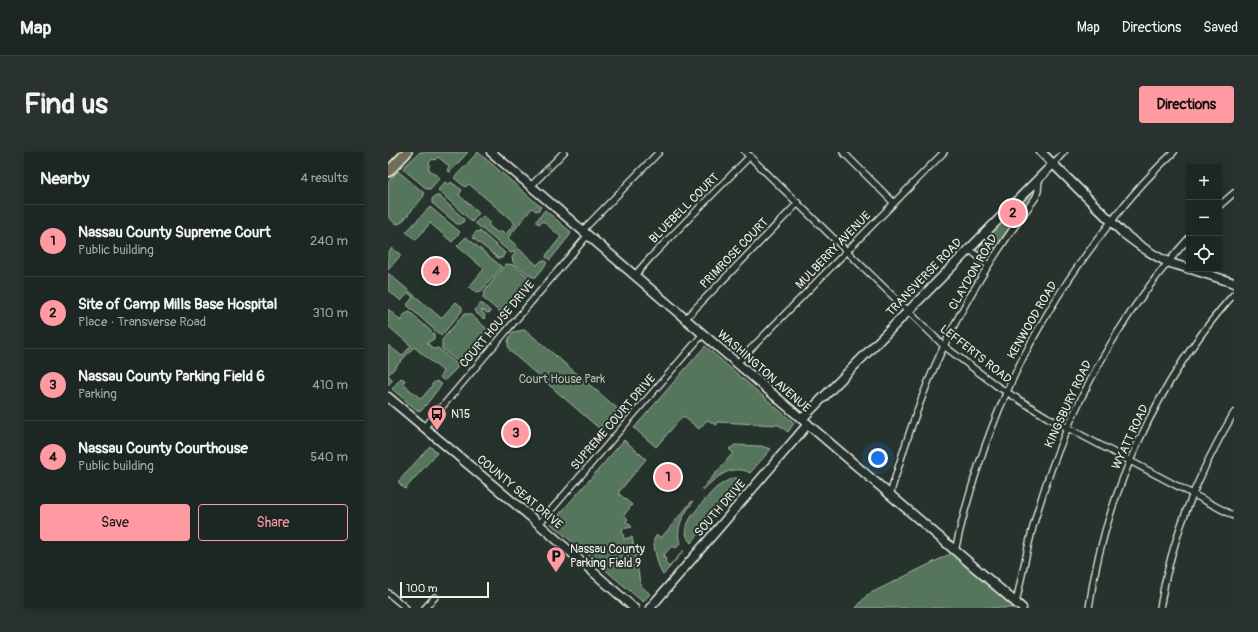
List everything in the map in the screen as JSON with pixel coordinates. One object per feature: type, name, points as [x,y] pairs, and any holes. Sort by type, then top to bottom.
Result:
[{"type":"main road","points":[[388,172],[407,152]]},
{"type":"street","name":"WASHINGTON AVENUE","points":[[492,152],[1019,606]]},
{"type":"street","points":[[531,186],[564,152]]},
{"type":"street","name":"COURT HOUSE DRIVE","points":[[424,428],[585,233],[659,152]]},
{"type":"street","points":[[843,152],[894,203]]},
{"type":"street","points":[[1041,152],[1123,233],[1168,262],[1186,268]]},
{"type":"street","name":"TRANSVERSE ROAD","points":[[805,422],[908,311],[1064,152]]},
{"type":"street","name":"KENWOOD ROAD","points":[[955,551],[975,473],[1006,392],[1032,339],[1060,292],[1092,245],[1150,175],[1174,152]]},
{"type":"street","name":"MULBERRY AVENUE","points":[[737,363],[942,153]]},
{"type":"street","name":"LEFFERTS ROAD","points":[[748,154],[944,346],[997,386],[1040,413],[1234,516]]},
{"type":"street","name":"BLUEBELL COURT","points":[[635,275],[748,154]]},
{"type":"street","name":"CLAYDON ROAD","points":[[890,495],[915,417],[944,346],[988,265],[1007,235],[1036,196],[1039,178]]},
{"type":"street","points":[[1222,203],[1234,193]]},
{"type":"street","name":"PRIMROSE COURT","points":[[686,319],[798,204]]},
{"type":"street","name":"KINGSBURY ROAD","points":[[1019,606],[1039,506],[1068,428],[1086,389],[1114,338],[1142,296],[1186,241]]},
{"type":"street","points":[[969,249],[988,265]]},
{"type":"street","points":[[1200,272],[1234,282]]},
{"type":"street","name":"WYATT ROAD","points":[[1089,608],[1100,549],[1112,509],[1130,461],[1153,411],[1179,367],[1211,322],[1234,294]]},
{"type":"street","name":"SUPREME COURT DRIVE","points":[[539,524],[703,334]]},
{"type":"street","name":"COUNTY SEAT DRIVE","points":[[388,397],[539,524],[634,608]]},
{"type":"street","points":[[1160,608],[1174,548],[1193,494],[1214,448],[1234,413]]},
{"type":"street","name":"SOUTH DRIVE","points":[[650,608],[805,422]]},
{"type":"street","points":[[388,593],[406,608]]},
{"type":"street","points":[[425,608],[435,597]]},
{"type":"green space","points":[[420,152],[468,152],[450,172],[447,171],[449,166],[438,157],[435,160],[432,159],[429,163],[430,165],[428,169],[440,178],[430,189],[427,189],[403,169]]},
{"type":"green space","points":[[478,152],[541,207],[536,211],[532,208],[508,238],[518,247],[514,252],[511,253],[475,223],[483,216],[490,222],[488,225],[498,233],[501,231],[505,235],[515,223],[469,184],[465,187],[454,178]]},
{"type":"green space","points":[[398,171],[424,193],[424,196],[401,223],[396,224],[388,217],[388,182]]},
{"type":"green space","points":[[1039,178],[1038,191],[988,265],[969,249]]},
{"type":"green space","points":[[445,182],[449,184],[451,182],[462,190],[459,195],[479,213],[472,222],[438,190]]},
{"type":"green space","points":[[435,196],[439,196],[463,218],[464,221],[461,224],[457,224],[432,203],[432,199]]},
{"type":"green space","points":[[430,207],[460,232],[452,242],[430,223],[416,240],[406,232]]},
{"type":"green space","points":[[545,210],[571,232],[550,260],[546,257],[547,254],[561,237],[543,221],[539,224],[537,223],[537,220]]},
{"type":"green space","points":[[480,231],[505,253],[502,258],[498,258],[473,238],[473,235],[476,232]]},
{"type":"green space","points":[[466,237],[502,267],[481,291],[476,292],[469,287],[484,269],[457,246]]},
{"type":"green space","points":[[392,248],[401,255],[388,270],[388,252]]},
{"type":"green space","points":[[519,249],[537,265],[544,260],[547,263],[536,277],[532,277],[513,262],[512,257]]},
{"type":"green space","points":[[506,264],[514,265],[530,278],[530,283],[504,312],[501,313],[483,298],[484,292]]},
{"type":"green space","points":[[388,273],[441,318],[456,302],[462,307],[462,311],[441,336],[407,305],[413,297],[408,293],[401,301],[388,290]]},
{"type":"green space","points":[[480,304],[483,304],[491,312],[487,313],[483,310],[481,311],[485,315],[484,319],[476,313],[475,309]]},
{"type":"green space","points":[[388,309],[401,321],[402,317],[406,313],[410,312],[434,334],[434,339],[427,343],[434,349],[438,348],[457,364],[457,368],[444,381],[440,377],[443,371],[414,347],[388,375],[388,345],[402,356],[411,346],[388,326]]},
{"type":"green space","points":[[464,314],[470,314],[487,329],[487,332],[464,360],[457,361],[442,349],[442,340]]},
{"type":"green space","name":"Court House Park","points":[[524,330],[618,409],[601,430],[511,352],[508,347],[509,337],[513,332]]},
{"type":"green space","points":[[705,346],[794,423],[788,432],[779,425],[717,422],[717,425],[707,420],[699,429],[683,416],[656,447],[634,428]]},
{"type":"green space","points":[[388,375],[393,380],[388,385]]},
{"type":"green space","points":[[401,378],[405,380],[403,384],[421,399],[436,381],[442,384],[422,410],[418,411],[392,389]]},
{"type":"green space","points":[[624,440],[646,459],[618,493],[632,505],[624,515],[628,519],[626,521],[632,527],[622,529],[624,539],[632,537],[640,582],[642,587],[650,594],[643,602],[551,524]]},
{"type":"green space","points":[[735,445],[761,446],[771,449],[750,473],[743,470],[737,470],[724,473],[703,490],[702,489],[733,453],[729,449]]},
{"type":"green space","points":[[430,446],[437,453],[405,489],[398,482]]},
{"type":"green space","points":[[733,478],[737,478],[743,482],[691,543],[687,538],[686,532],[692,516],[714,490]]},
{"type":"green space","points":[[692,501],[693,502],[681,521],[679,532],[680,544],[676,548],[672,546],[663,556],[669,567],[684,550],[663,575],[654,548],[654,540],[657,535],[661,538]]},
{"type":"green space","points":[[952,553],[1017,608],[856,608],[867,595]]},
{"type":"place","name":"Site of Camp Mills Base Hospital","points":[[1013,213]]},
{"type":"place","name":"Nassau County Courthouse","points":[[436,271]]},
{"type":"place","name":"N15","points":[[437,431]]},
{"type":"place","name":"Nassau County Parking Field 6","points":[[516,433]]},
{"type":"place","name":"Nassau County Supreme Court","points":[[668,477]]},
{"type":"place","name":"Nassau County Parking Field 9","points":[[556,573]]}]
